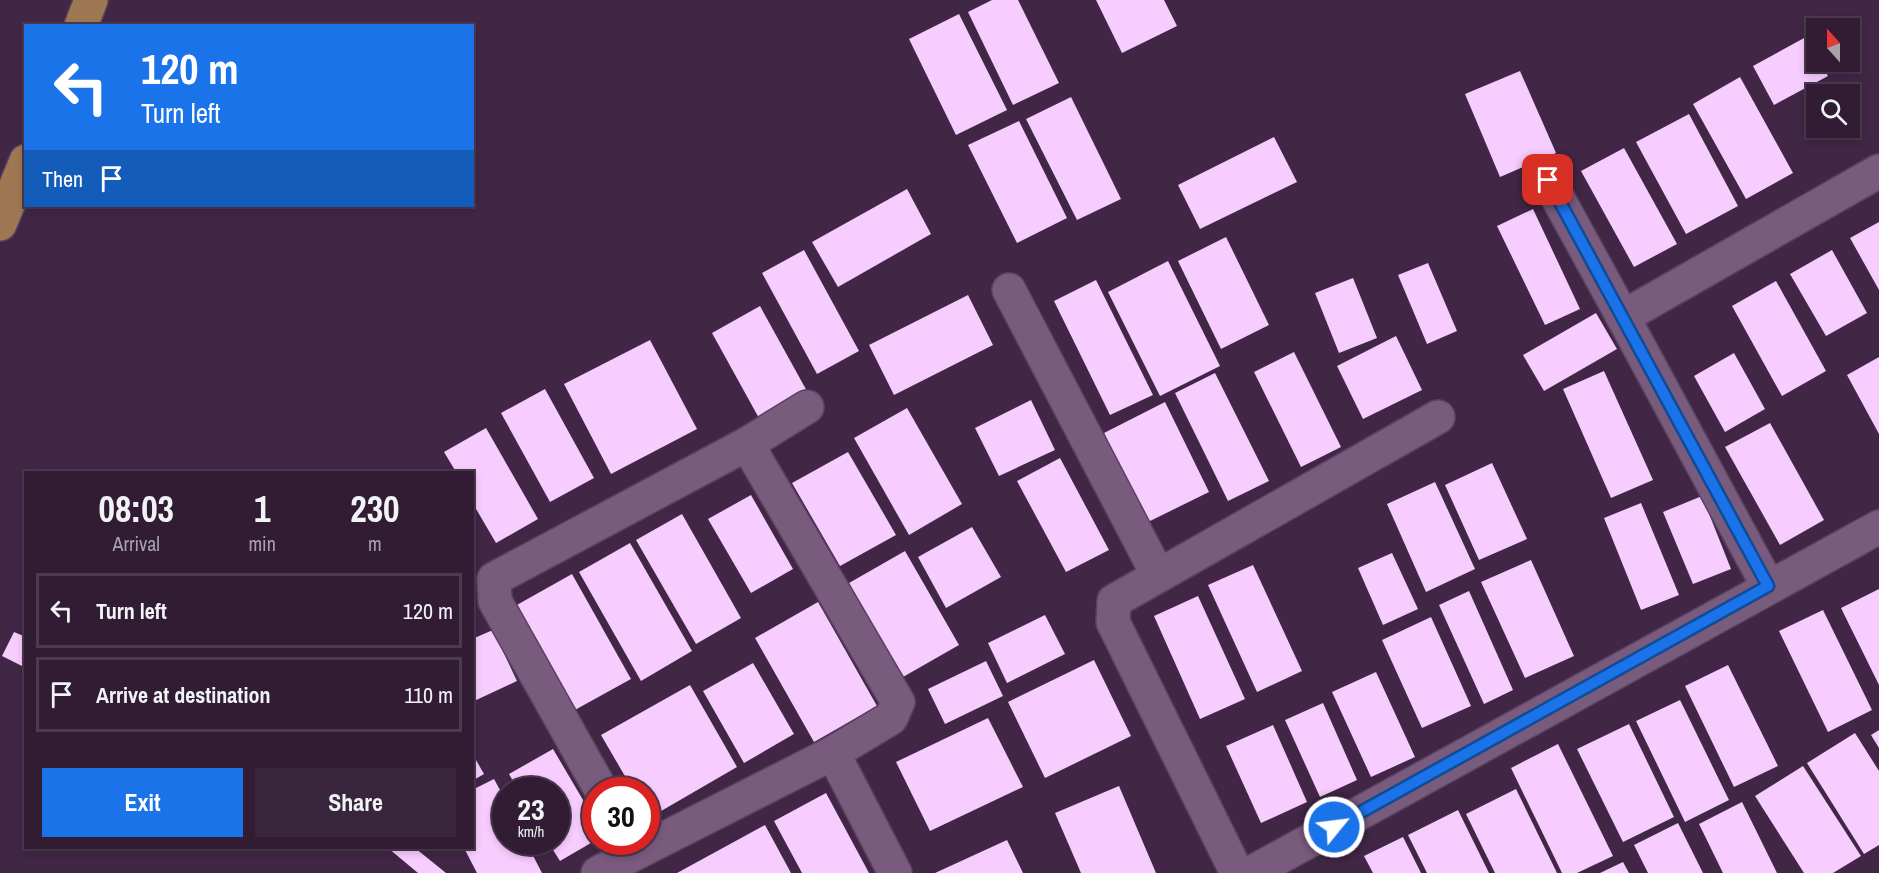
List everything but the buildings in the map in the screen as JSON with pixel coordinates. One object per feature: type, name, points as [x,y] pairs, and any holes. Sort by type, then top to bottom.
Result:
[{"type":"main road","points":[[82,24],[91,0]]},
{"type":"main road","points":[[0,224],[24,166]]},
{"type":"street","points":[[1623,316],[1879,171]]},
{"type":"street","points":[[1548,180],[1768,586]]},
{"type":"street","points":[[1009,290],[1158,575]]},
{"type":"street","points":[[595,777],[495,601],[494,579],[747,444],[807,407]]},
{"type":"street","points":[[1237,873],[1113,622],[1113,601],[1438,417]]},
{"type":"street","points":[[660,834],[832,753],[891,718],[898,702],[747,444]]},
{"type":"street","points":[[1251,873],[1879,526]]},
{"type":"street","points":[[832,753],[895,873]]},
{"type":"street","points":[[598,873],[622,855]]},
{"type":"route","points":[[1334,827],[1768,586],[1548,180]]}]
